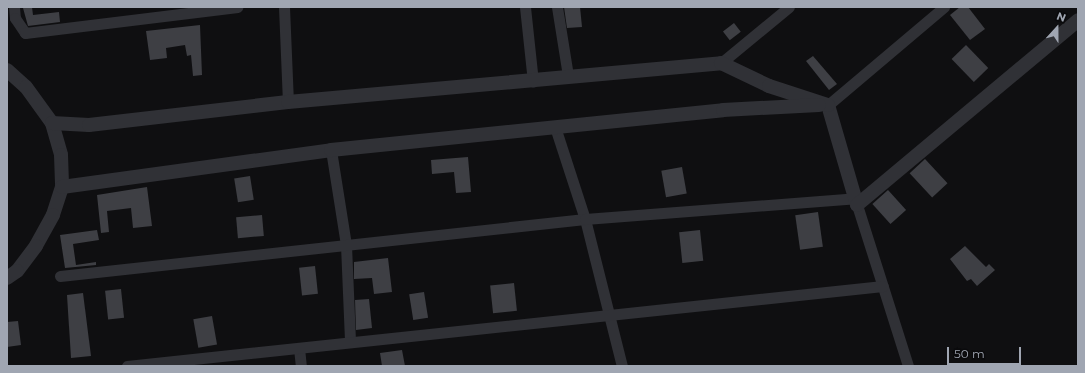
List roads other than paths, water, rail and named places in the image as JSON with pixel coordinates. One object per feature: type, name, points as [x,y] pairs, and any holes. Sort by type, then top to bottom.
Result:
[{"type":"street","points":[[14,7],[15,18],[25,33],[237,7]]},
{"type":"street","points":[[284,7],[288,102]]},
{"type":"street","points":[[525,7],[533,82]]},
{"type":"street","points":[[557,7],[568,76]]},
{"type":"street","points":[[721,63],[789,7]]},
{"type":"street","points":[[62,187],[331,150],[556,130],[723,110],[828,105],[944,7]]},
{"type":"street","points":[[60,276],[585,219],[856,202],[1078,20]]},
{"type":"street","points":[[52,123],[89,125],[288,102],[533,82],[568,76],[721,63],[769,86],[828,105]]},
{"type":"street","points":[[7,70],[26,87],[52,123],[61,155],[62,187],[53,215],[36,246],[17,271],[7,278]]},
{"type":"street","points":[[828,105],[856,202],[908,366]]},
{"type":"street","points":[[556,130],[585,219],[622,366]]},
{"type":"street","points":[[331,150],[346,245],[350,342]]},
{"type":"street","points":[[127,366],[883,286]]},
{"type":"street","points":[[299,348],[301,366]]}]
